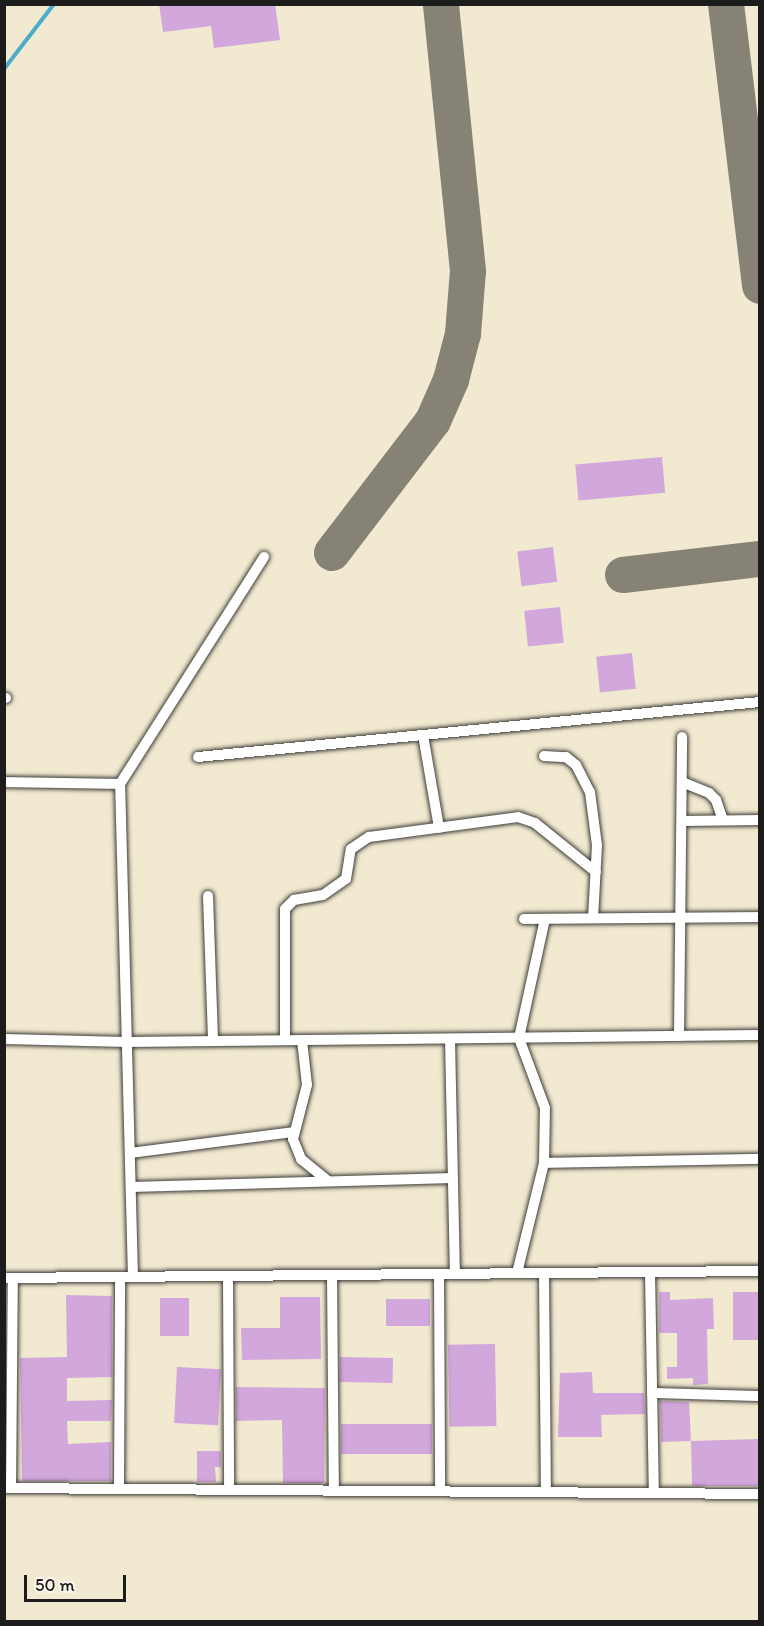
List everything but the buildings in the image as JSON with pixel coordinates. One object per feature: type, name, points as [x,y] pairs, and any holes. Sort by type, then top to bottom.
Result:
[{"type":"street","points":[[133,1277],[120,784],[264,557]]},
{"type":"street","points":[[198,757],[759,702]]},
{"type":"street","points":[[423,735],[439,828]]},
{"type":"street","points":[[679,1036],[682,737]]},
{"type":"street","points":[[544,756],[566,757],[576,765],[590,792],[597,845],[593,918]]},
{"type":"street","points":[[4,782],[120,784]]},
{"type":"street","points":[[682,782],[709,793],[716,800],[723,820]]},
{"type":"street","points":[[285,1040],[285,909],[294,900],[323,895],[346,879],[351,849],[369,837],[518,817],[535,823],[596,872]]},
{"type":"street","points":[[682,821],[759,820]]},
{"type":"street","points":[[208,896],[213,1041]]},
{"type":"street","points":[[524,919],[759,917]]},
{"type":"street","points":[[517,1274],[544,1163],[545,1107],[519,1038],[545,919]]},
{"type":"street","points":[[4,1039],[127,1042],[759,1035]]},
{"type":"street","points":[[450,1039],[455,1274]]},
{"type":"street","points":[[302,1040],[307,1085],[293,1132],[301,1159],[328,1181]]},
{"type":"street","points":[[130,1153],[293,1132]]},
{"type":"street","points":[[544,1163],[759,1159]]},
{"type":"street","points":[[131,1187],[453,1178]]},
{"type":"street","points":[[759,1271],[9,1278],[8,1488],[759,1494]]},
{"type":"street","points":[[650,1272],[654,1493]]},
{"type":"street","points":[[544,1273],[546,1492]]},
{"type":"street","points":[[439,1274],[440,1491]]},
{"type":"street","points":[[332,1275],[334,1490]]},
{"type":"street","points":[[228,1276],[230,1490]]},
{"type":"street","points":[[119,1489],[120,1277]]},
{"type":"street","points":[[652,1393],[759,1396]]},
{"type":"waterway","points":[[4,69],[54,4]]},
{"type":"taxiway","points":[[332,553],[433,421],[451,380],[463,334],[468,271],[441,4]]},
{"type":"taxiway","points":[[726,4],[760,286]]},
{"type":"taxiway","points":[[623,575],[760,559]]}]
